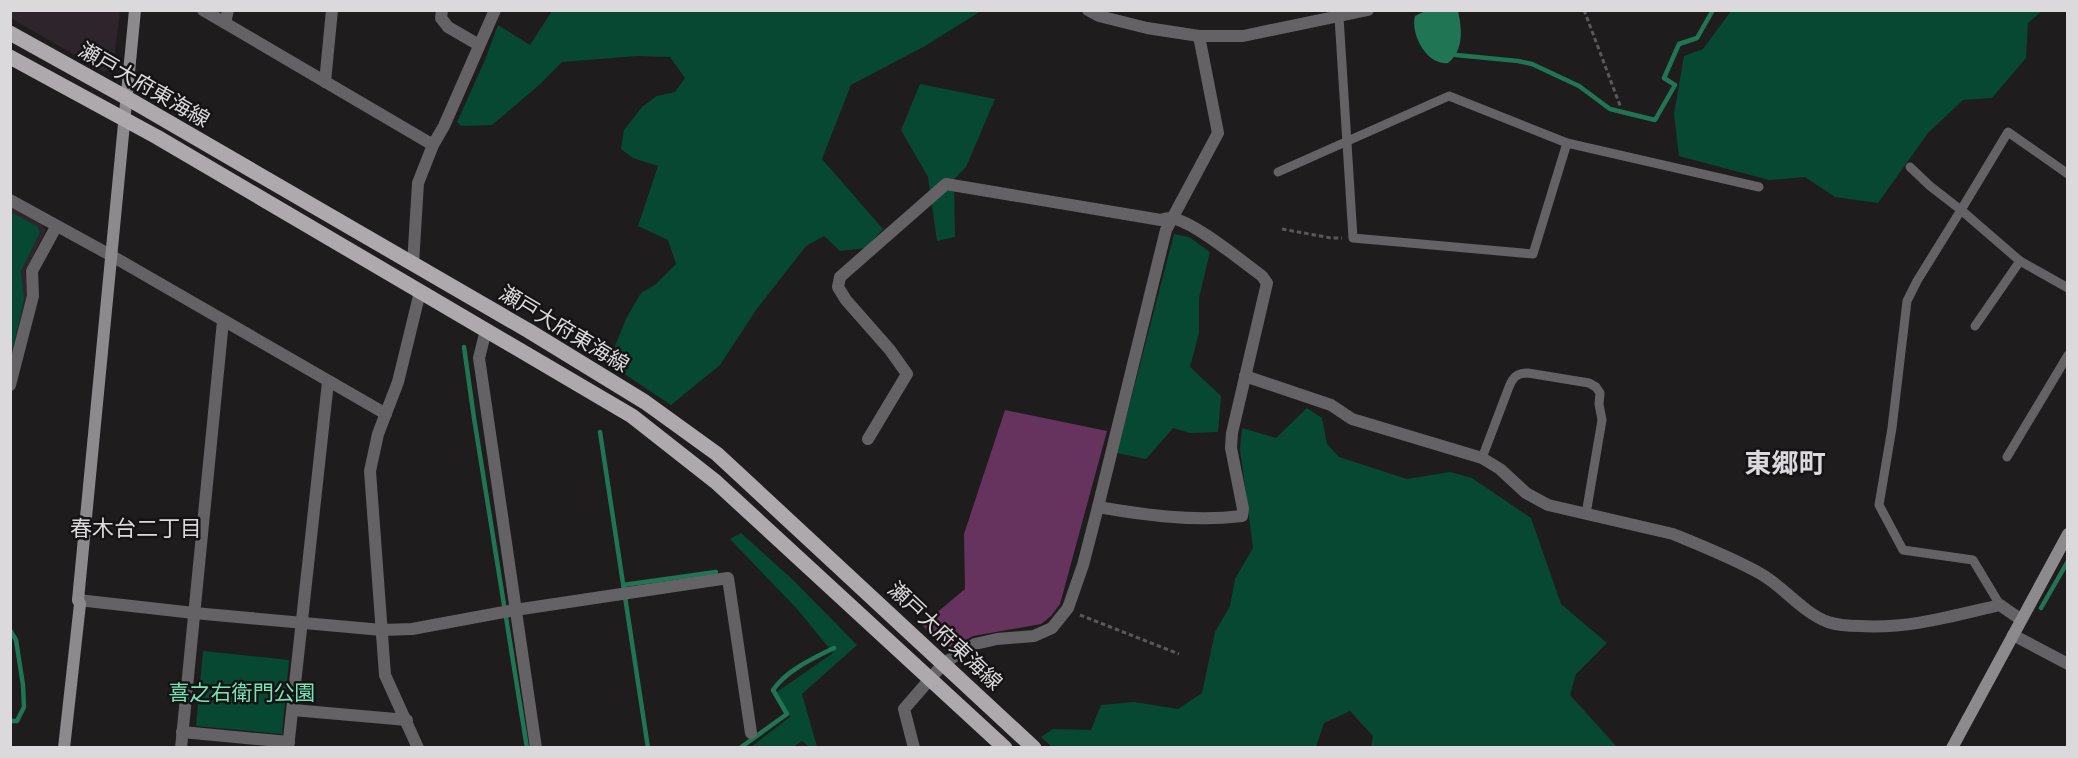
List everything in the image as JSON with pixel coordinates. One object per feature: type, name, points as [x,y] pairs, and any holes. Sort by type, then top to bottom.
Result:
[{"type":"main road","name":"瀬戸大府東海線","points":[[10,33],[127,98],[529,331],[645,402],[717,454],[1034,747]]},
{"type":"main road","name":"瀬戸大府東海線","points":[[10,57],[125,119],[632,416],[716,482],[1005,747]]},
{"type":"street","points":[[64,747],[80,604],[78,600],[135,10]]},
{"type":"street","points":[[203,10],[227,17],[325,82],[433,145]]},
{"type":"street","points":[[325,82],[332,10]]},
{"type":"street","points":[[442,10],[441,18],[448,27],[479,45]]},
{"type":"street","points":[[413,264],[418,183],[495,10]]},
{"type":"street","points":[[1088,10],[1099,16],[1147,28],[1199,36],[1243,36],[1368,10]]},
{"type":"street","points":[[914,747],[904,708],[944,663],[975,644],[997,639],[1034,636],[1052,628],[1067,609],[1083,565],[1166,230],[1218,133],[1199,36]]},
{"type":"street","points":[[868,439],[907,374],[890,350],[846,300],[838,286],[840,277],[946,184],[1161,220],[1172,218],[1206,236],[1263,276],[1267,283],[1232,441],[1243,509],[1242,516],[1221,518],[1172,516],[1140,514],[1098,507]]},
{"type":"street","points":[[10,200],[386,414]]},
{"type":"street","points":[[10,385],[33,296],[32,271],[56,227]]},
{"type":"street","points":[[418,747],[385,675],[370,471],[378,434],[398,382],[420,292]]},
{"type":"street","points":[[181,747],[223,321]]},
{"type":"street","points":[[486,330],[479,358],[514,610],[536,747]]},
{"type":"street","points":[[1245,376],[1331,405],[1352,419],[1482,458],[1500,469],[1526,493],[1548,505],[1673,534],[1721,554],[1761,574],[1784,589],[1807,610],[1828,622],[1878,628],[1904,627],[2000,604],[2020,619]]},
{"type":"street","points":[[182,732],[289,745],[328,382]]},
{"type":"street","points":[[1952,747],[2067,534]]},
{"type":"street","points":[[78,600],[382,630],[412,629],[514,610],[728,578],[751,733]]},
{"type":"street","points":[[2013,635],[2067,664]]},
{"type":"street","points":[[293,710],[407,720]]},
{"type":"lane","points":[[1339,17],[1353,238],[1533,254],[1567,142]]},
{"type":"lane","points":[[1278,172],[1449,96],[1567,142],[1759,187]]},
{"type":"lane","points":[[2000,604],[1973,560],[1903,550],[1879,506],[1892,428],[1907,301],[1917,280],[2008,132],[2067,174]]},
{"type":"lane","points":[[1910,167],[2020,261],[2067,288]]},
{"type":"lane","points":[[1975,326],[2020,261]]},
{"type":"lane","points":[[2007,456],[2067,355]]},
{"type":"lane","points":[[1482,458],[1509,387],[1513,378],[1519,373],[1589,383],[1600,393],[1599,404],[1602,420],[1586,514]]},
{"type":"path","points":[[1584,10],[1621,108]]},
{"type":"path","points":[[1282,229],[1330,238],[1353,238]]},
{"type":"path","points":[[1067,609],[1179,654]]},
{"type":"shaded area","points":[[11,10],[120,11],[113,68],[104,72],[11,18]]},
{"type":"shaded area","points":[[1425,11],[1458,11],[1461,32],[1459,46],[1448,63],[1440,63],[1433,59],[1418,40],[1414,23],[1415,16]]},
{"type":"shaded area","points":[[11,206],[42,224],[46,230],[25,271],[28,298],[11,366]]},
{"type":"green space","points":[[552,11],[981,11],[925,46],[851,85],[822,159],[883,229],[866,248],[840,251],[824,236],[806,246],[756,310],[720,365],[671,405],[608,363],[626,319],[641,293],[656,284],[676,264],[668,240],[638,226],[658,166],[633,158],[621,149],[624,130],[642,107],[657,96],[675,92],[685,78],[670,57],[637,56],[562,62],[492,125],[461,126],[457,122],[498,25],[530,45]]},
{"type":"green space","points":[[1731,11],[2042,11],[2028,23],[2026,58],[1992,98],[1963,100],[1928,133],[1878,203],[1835,197],[1805,177],[1769,180],[1679,156],[1674,114],[1684,56],[1703,49]]},
{"type":"green space","points":[[920,84],[995,99],[966,167],[954,179],[955,237],[937,241],[928,177],[901,130]]},
{"type":"green space","points":[[11,212],[37,226],[40,232],[21,271],[24,299],[11,356]]},
{"type":"green space","points":[[1174,234],[1189,237],[1210,252],[1199,298],[1199,333],[1190,367],[1221,396],[1218,432],[1190,433],[1173,428],[1146,459],[1117,453]]},
{"type":"green space","points":[[1307,408],[1322,418],[1327,444],[1339,457],[1407,479],[1450,472],[1472,478],[1531,518],[1561,604],[1607,643],[1576,674],[1570,695],[1617,747],[1371,747],[1373,736],[1350,711],[1324,723],[1316,747],[1053,748],[1041,737],[1053,729],[1091,730],[1101,705],[1134,702],[1178,709],[1202,693],[1215,632],[1230,606],[1235,579],[1253,548],[1240,449],[1242,428],[1276,438]]},
{"type":"green space","points":[[741,533],[793,580],[857,645],[802,694],[817,747],[809,747],[802,741],[793,747],[751,747],[790,717],[777,692],[833,653],[798,610],[730,539]]},
{"type":"green space","name":"喜之右衛門公園","points":[[203,651],[289,660],[282,734],[196,726]]},
{"type":"building","points":[[1005,410],[1107,431],[1060,604],[1041,624],[973,636],[947,649],[922,625],[965,589],[964,534]]},
{"type":"waterway","points":[[1456,55],[1532,64],[1579,86],[1610,109],[1655,120],[1675,85],[1664,78],[1679,44],[1697,38],[1713,10]]},
{"type":"waterway","points":[[464,347],[527,748]]},
{"type":"waterway","points":[[600,432],[648,748]]},
{"type":"waterway","points":[[2041,608],[2068,561]]},
{"type":"waterway","points":[[623,585],[716,572]]},
{"type":"waterway","points":[[10,630],[16,640],[24,707],[17,721],[10,721]]},
{"type":"waterway","points":[[740,748],[787,714],[773,690],[779,683],[801,666],[834,648]]},
{"type":"district","name":"東郷町","points":[[1785,464]]},
{"type":"district","name":"春木台二丁目","points":[[136,528]]}]
